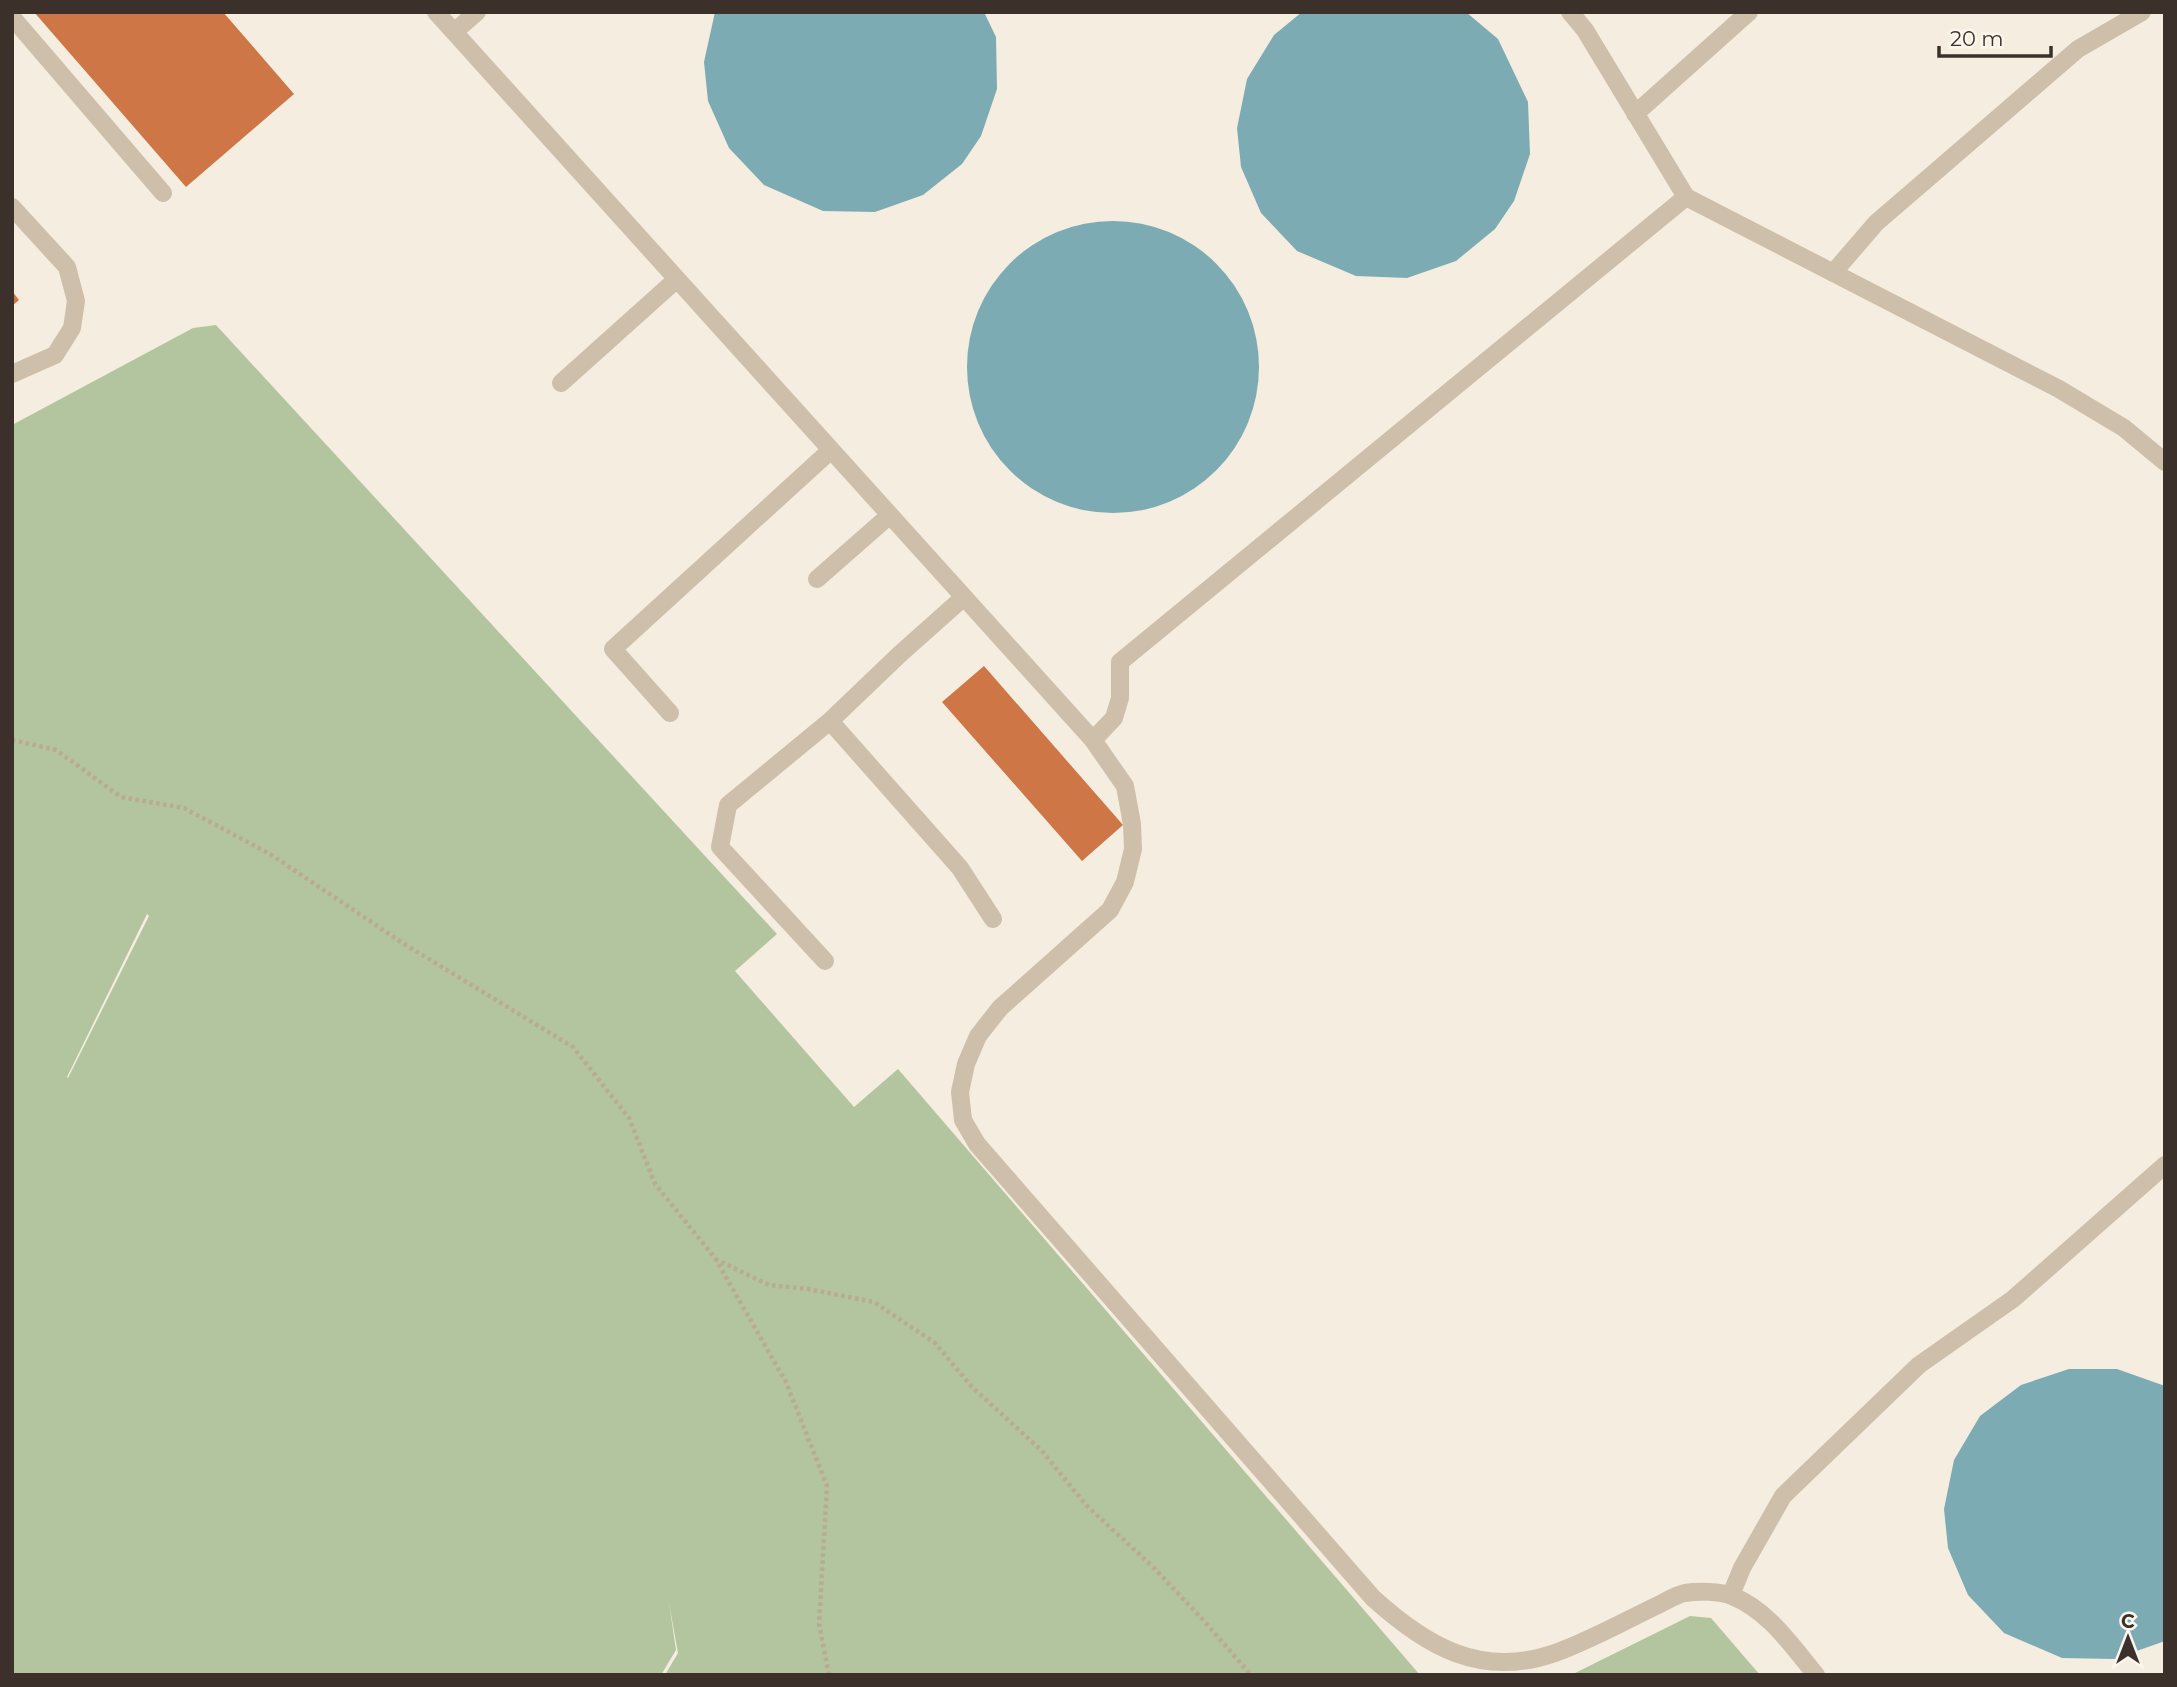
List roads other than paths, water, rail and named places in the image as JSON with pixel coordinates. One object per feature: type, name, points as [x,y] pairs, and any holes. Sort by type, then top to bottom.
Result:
[{"type":"lane","points":[[436,12],[1093,740],[1125,786],[1132,824],[1133,849],[1125,882],[1110,910],[1000,1008],[978,1036],[966,1064],[960,1092],[963,1120],[977,1144],[1373,1598],[1399,1622],[1443,1650],[1483,1661],[1518,1662],[1555,1653],[1684,1593],[1713,1592],[1731,1595],[1768,1618],[1816,1675]]},
{"type":"lane","points":[[454,32],[477,12]]},
{"type":"lane","points":[[1570,12],[1585,30],[1686,197],[2059,389],[2124,428],[2165,462]]},
{"type":"lane","points":[[1636,114],[1749,12]]},
{"type":"lane","points":[[1833,273],[1876,223],[2078,49],[2143,12]]},
{"type":"lane","points":[[12,17],[163,192]]},
{"type":"lane","points":[[1093,740],[1114,718],[1119,698],[1120,662],[1686,197]]},
{"type":"lane","points":[[12,207],[67,267],[76,301],[72,328],[55,355],[12,374]]},
{"type":"lane","points":[[561,383],[677,279]]},
{"type":"lane","points":[[670,713],[613,649],[831,450]]},
{"type":"lane","points":[[817,579],[890,515]]},
{"type":"lane","points":[[825,961],[720,846],[728,805],[830,721],[964,597]]},
{"type":"lane","points":[[830,721],[960,868],[993,919]]},
{"type":"lane","points":[[1731,1595],[1742,1568],[1783,1496],[1919,1365],[2012,1299],[2165,1165]]},
{"type":"water","points":[[715,12],[984,12],[996,37],[997,89],[981,136],[962,164],[923,195],[875,212],[823,211],[764,185],[729,148],[708,101],[704,62]]},
{"type":"water","points":[[1302,12],[1466,12],[1498,39],[1528,102],[1530,154],[1514,201],[1495,229],[1456,261],[1407,278],[1356,276],[1297,251],[1261,213],[1241,167],[1237,128],[1247,79],[1274,35]]},
{"type":"water","points":[[1113,221],[1141,224],[1169,232],[1194,246],[1216,264],[1234,286],[1248,311],[1256,339],[1259,367],[1256,395],[1248,423],[1234,448],[1216,470],[1194,488],[1169,502],[1141,510],[1113,513],[1085,510],[1057,502],[1032,488],[1010,470],[992,448],[978,423],[970,395],[967,367],[970,339],[978,311],[992,286],[1010,264],[1032,246],[1057,232],[1085,224]]},
{"type":"water","points":[[2069,1369],[2117,1369],[2165,1386],[2165,1641],[2114,1659],[2062,1658],[2004,1633],[1968,1595],[1948,1548],[1944,1509],[1954,1460],[1980,1416],[2021,1385]]}]
